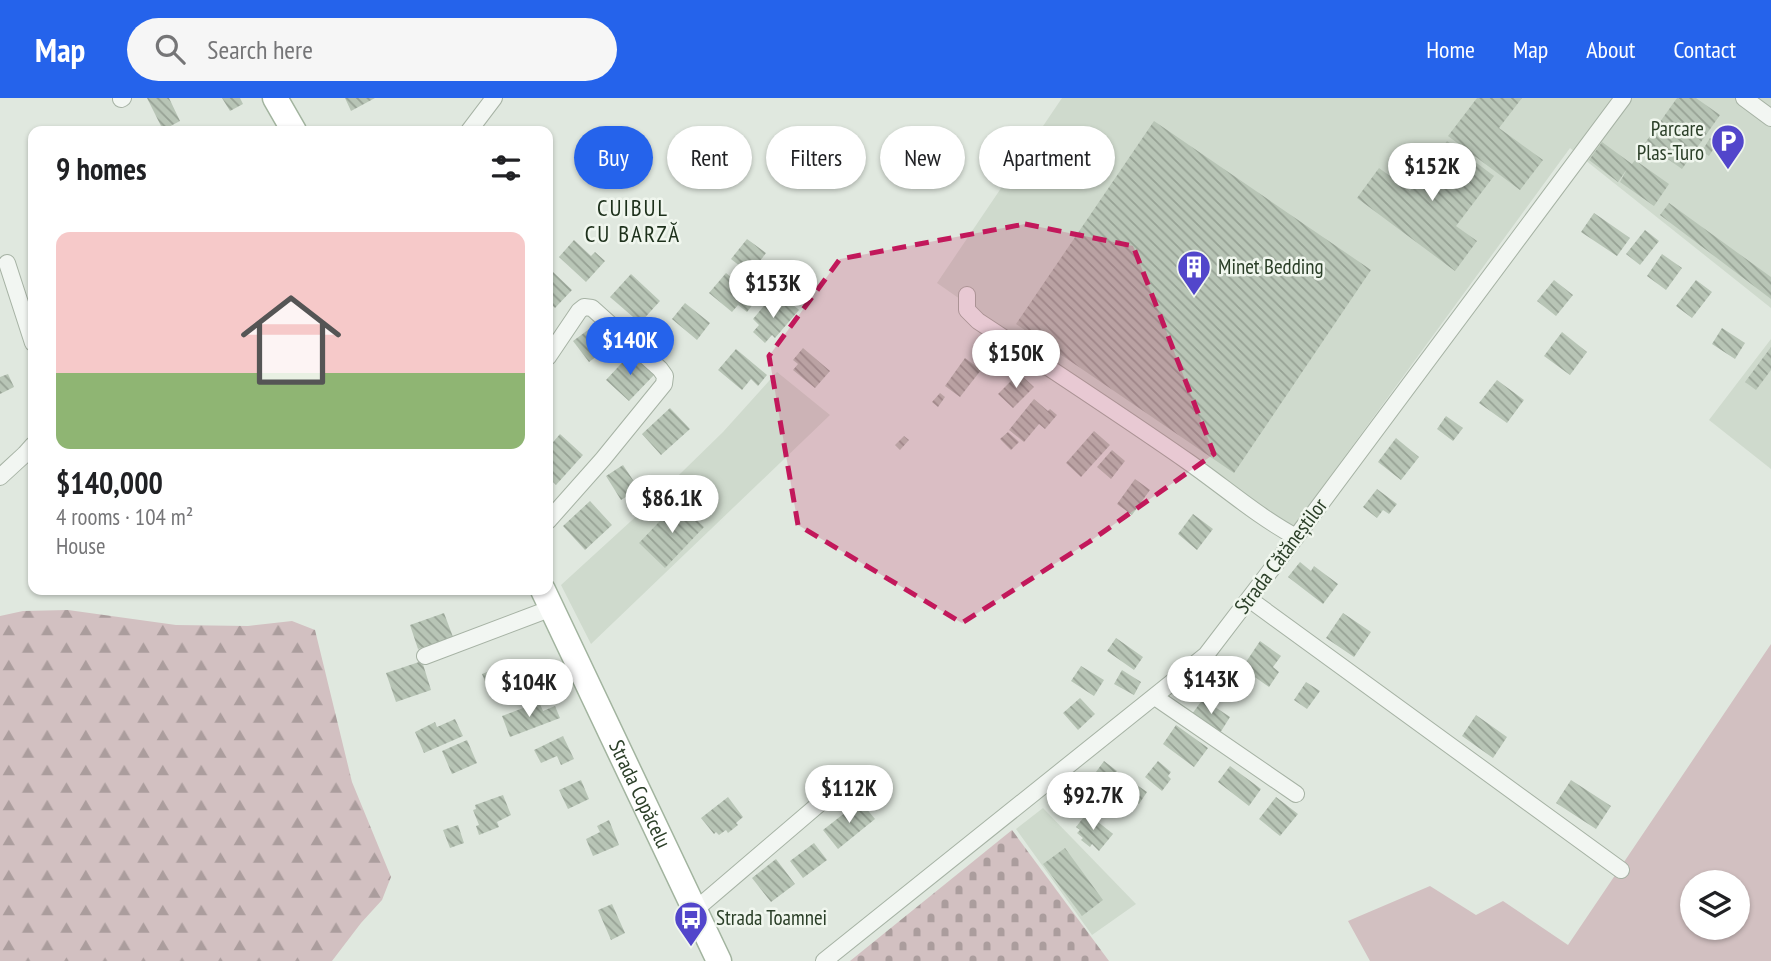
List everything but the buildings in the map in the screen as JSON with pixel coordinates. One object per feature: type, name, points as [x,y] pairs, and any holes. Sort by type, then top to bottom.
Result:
[{"type":"main road","points":[[281,100],[292,126]]},
{"type":"main road","name":"Strada Copăcelu","points":[[548,599],[719,961]]},
{"type":"street","points":[[473,126],[494,98]]},
{"type":"street","name":"Strada Cătăneștilor","points":[[824,961],[1206,655],[1297,537],[1623,98]]},
{"type":"street","points":[[1744,98],[1771,118]]},
{"type":"street","points":[[7,263],[28,328]]},
{"type":"street","points":[[967,295],[967,310],[978,321],[1094,397],[1274,525],[1297,537]]},
{"type":"street","points":[[553,350],[579,311],[584,307],[592,308],[665,376],[664,384],[621,438],[553,515]]},
{"type":"street","points":[[0,477],[28,451]]},
{"type":"street","points":[[425,656],[548,599]]},
{"type":"street","points":[[1249,599],[1621,870]]},
{"type":"street","points":[[1155,698],[1296,794]]},
{"type":"street","points":[[695,909],[853,775]]},
{"type":"highlighted area","points":[[1025,224],[1133,246],[1214,454],[1089,542],[962,623],[798,525],[769,356],[840,259]]},
{"type":"shaded area","points":[[1062,98],[1771,98],[1771,308],[1570,148],[1291,530],[937,283],[1001,189],[1115,189],[1115,126],[1043,126]]},
{"type":"shaded area","points":[[1771,339],[1771,469],[1709,420]]},
{"type":"shaded area","points":[[777,372],[830,415],[591,644],[561,585],[723,432]]},
{"type":"shaded area","points":[[1043,808],[1136,904],[1092,935],[1016,829]]},
{"type":"green space","points":[[68,610],[176,625],[248,626],[292,621],[315,630],[352,782],[391,877],[382,900],[332,961],[0,961],[0,616],[23,611]]},
{"type":"green space","points":[[1771,644],[1771,961],[1370,961],[1348,921],[1430,886],[1476,915],[1503,901],[1568,945]]},
{"type":"green space","points":[[1012,830],[1109,961],[850,961]]},
{"type":"place","name":"Parcare Plas-Turo","points":[[1728,171]]},
{"type":"place","name":"Minet Bedding","points":[[1194,297]]},
{"type":"place","name":"Strada Toamnei","points":[[691,948]]},
{"type":"district","name":"CUIBUL CU BARZĂ","points":[[633,221]]}]
